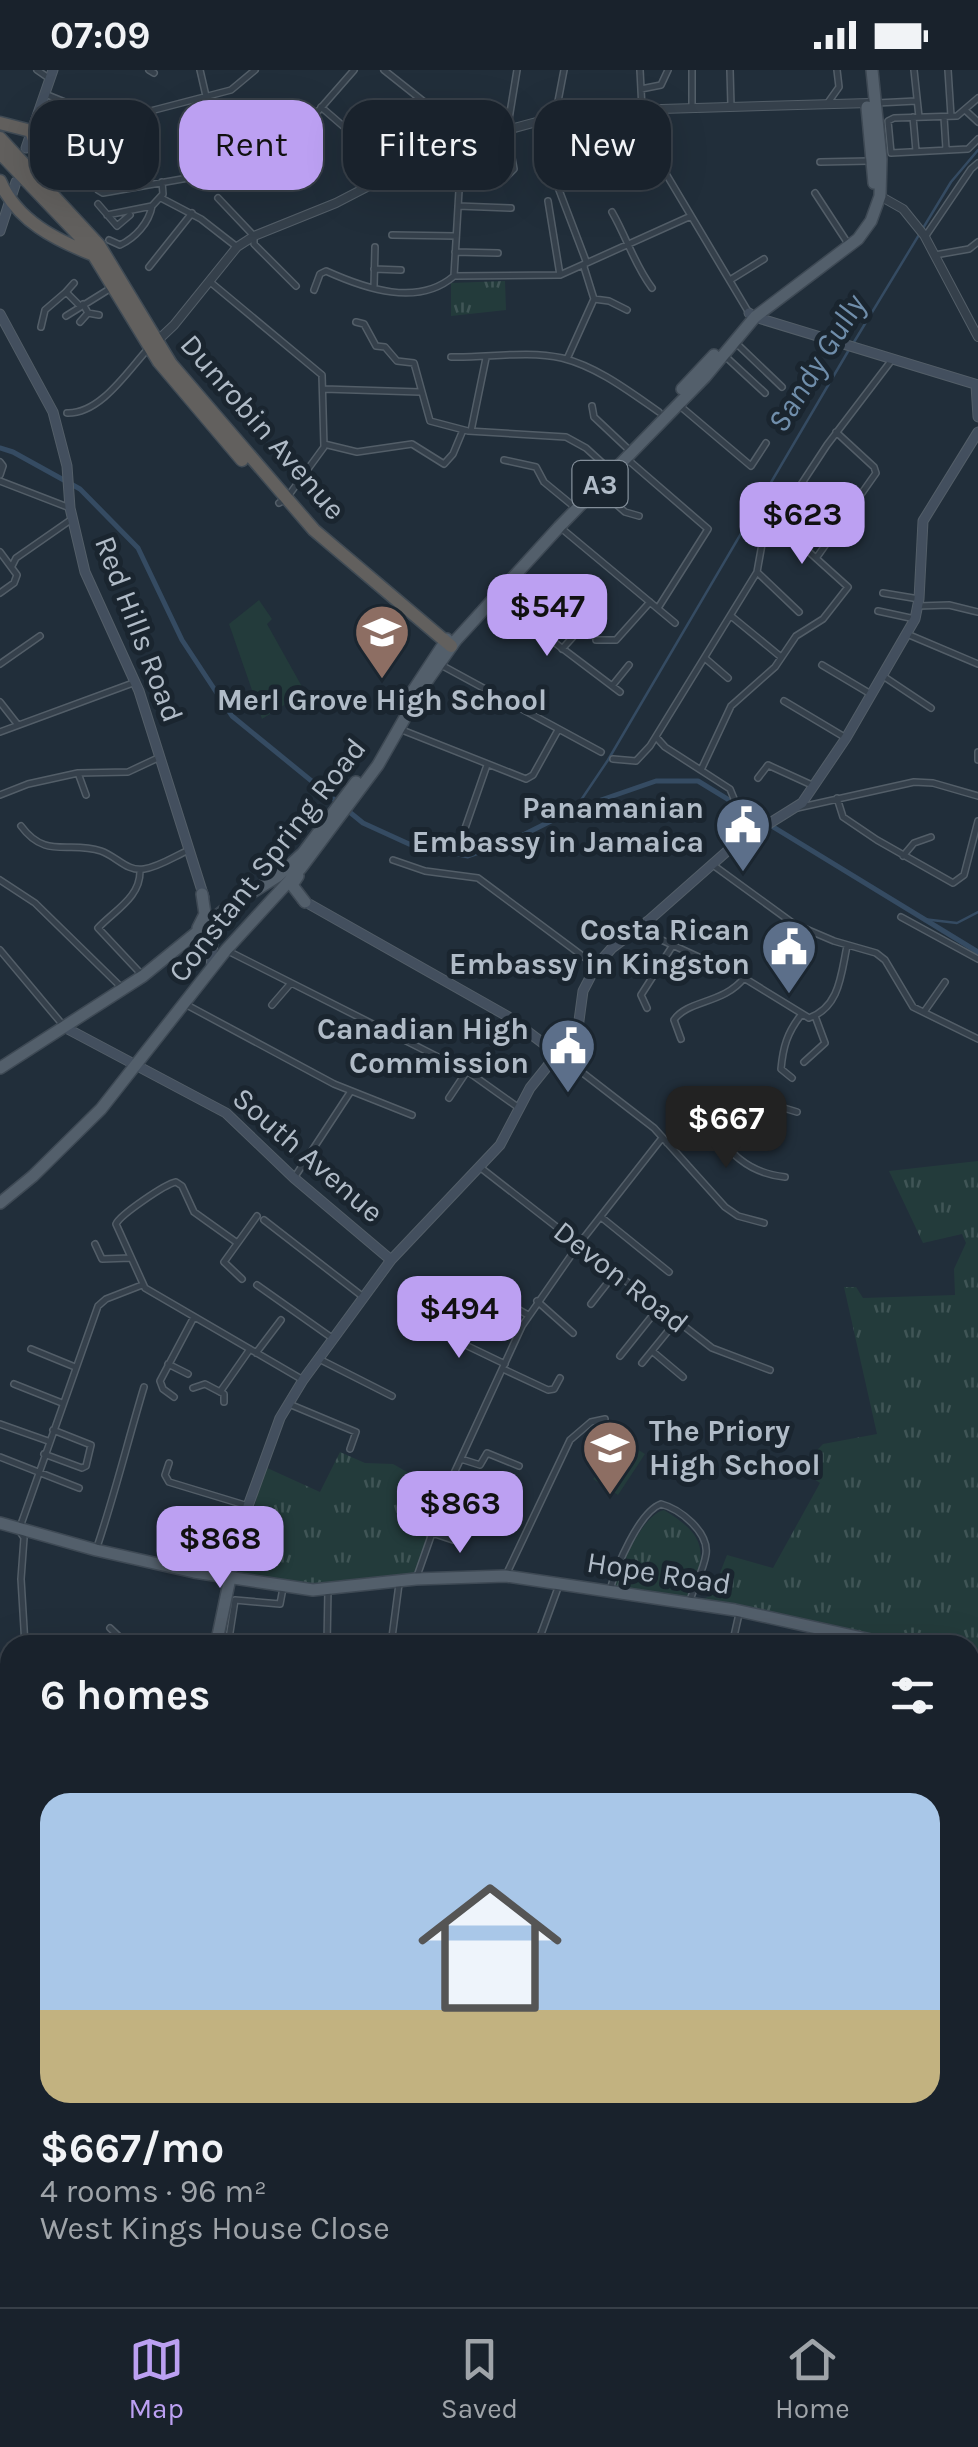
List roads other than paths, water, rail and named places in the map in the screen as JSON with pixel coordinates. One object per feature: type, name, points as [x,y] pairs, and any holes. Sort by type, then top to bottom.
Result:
[{"type":"highway","points":[[0,123],[30,130]]},
{"type":"highway","points":[[0,138],[23,177]]},
{"type":"highway","points":[[0,153],[23,177]]},
{"type":"highway","name":"Dunrobin Avenue","points":[[23,177],[60,201],[99,245],[153,345]]},
{"type":"highway","name":"Dunrobin Avenue","points":[[23,177],[96,256],[153,345],[308,537],[442,651]]},
{"type":"highway","points":[[0,181],[40,230],[96,256]]},
{"type":"highway","points":[[53,190],[60,201]]},
{"type":"main road","name":"Constant Spring Road","points":[[0,1203],[101,1109],[137,1065],[400,729],[442,651],[752,315],[788,281],[847,242],[869,212],[874,182],[869,70]]},
{"type":"main road","points":[[42,100],[51,74]]},
{"type":"main road","name":"Constant Spring Road","points":[[352,794],[442,651],[572,505],[678,404],[752,315],[858,239],[871,222],[880,196],[881,159],[870,103]]},
{"type":"main road","points":[[26,148],[30,134]]},
{"type":"main road","points":[[0,231],[23,177]]},
{"type":"main road","name":"Red Hills Road","points":[[0,314],[53,412],[67,466],[71,513],[85,572],[135,682],[160,757],[209,921],[214,944],[210,968]]},
{"type":"main road","points":[[752,315],[977,385],[978,417]]},
{"type":"main road","points":[[218,1635],[248,1506],[264,1456],[303,1380],[391,1260],[500,1145],[556,1052],[581,1022],[583,991],[596,966],[711,864],[794,808],[814,786],[872,695],[914,619],[923,521],[978,432]]},
{"type":"main road","name":"Constant Spring Road","points":[[281,882],[317,848],[337,813]]},
{"type":"main road","points":[[305,902],[292,885],[317,848]]},
{"type":"main road","points":[[281,882],[305,902],[508,1016],[556,1052]]},
{"type":"main road","name":"A3","points":[[0,1068],[144,976],[223,911],[281,882]]},
{"type":"main road","points":[[202,894],[214,910],[223,911]]},
{"type":"main road","points":[[186,943],[204,914],[202,894]]},
{"type":"main road","points":[[508,1016],[519,1018],[549,1040],[571,1036]]},
{"type":"main road","name":"South Avenue","points":[[64,1027],[226,1113],[294,1178],[391,1260]]},
{"type":"main road","name":"Hope Road","points":[[0,1523],[96,1550],[284,1586],[328,1590],[416,1579],[506,1576],[739,1611],[828,1635]]},
{"type":"street","points":[[37,70],[51,74]]},
{"type":"street","points":[[200,70],[206,96]]},
{"type":"street","points":[[44,93],[110,122],[233,88],[256,70]]},
{"type":"street","points":[[323,107],[354,70]]},
{"type":"street","points":[[384,70],[421,100]]},
{"type":"street","points":[[512,100],[516,70]]},
{"type":"street","points":[[558,100],[564,70]]},
{"type":"street","points":[[640,70],[642,100]]},
{"type":"street","points":[[641,89],[661,85],[668,70]]},
{"type":"street","points":[[692,70],[692,107]]},
{"type":"street","points":[[730,70],[731,106]]},
{"type":"street","points":[[827,104],[839,88],[837,70]]},
{"type":"street","points":[[914,70],[916,152]]},
{"type":"street","points":[[946,150],[948,70]]},
{"type":"street","points":[[978,98],[960,115],[888,121],[890,153],[968,149],[978,140]]},
{"type":"street","points":[[671,108],[917,101]]},
{"type":"street","points":[[323,109],[343,126]]},
{"type":"street","points":[[965,110],[978,122]]},
{"type":"street","points":[[820,162],[872,161]]},
{"type":"street","points":[[924,236],[970,169],[978,164]]},
{"type":"street","points":[[159,182],[179,179]]},
{"type":"street","points":[[671,181],[752,315]]},
{"type":"street","points":[[107,215],[152,206],[161,198],[162,182]]},
{"type":"street","points":[[68,413],[77,414],[101,400],[174,325],[237,247],[358,190]]},
{"type":"street","points":[[454,276],[458,190]]},
{"type":"street","points":[[559,190],[586,261],[584,268],[594,299],[566,359]]},
{"type":"street","points":[[815,193],[847,242]]},
{"type":"street","points":[[880,196],[903,209],[915,222],[978,338]]},
{"type":"street","points":[[161,198],[192,214],[237,247]]},
{"type":"street","points":[[218,198],[254,236],[254,244],[296,286]]},
{"type":"street","points":[[548,200],[560,276]]},
{"type":"street","points":[[98,204],[118,226],[132,213]]},
{"type":"street","points":[[110,240],[120,245],[128,242],[148,219],[152,206]]},
{"type":"street","points":[[458,206],[511,208]]},
{"type":"street","points":[[612,212],[631,245],[634,265],[652,288]]},
{"type":"street","points":[[149,267],[192,214]]},
{"type":"street","points":[[314,290],[320,274],[326,272],[374,288],[421,294],[439,289],[454,276],[560,276],[692,216]]},
{"type":"street","points":[[392,236],[456,236]]},
{"type":"street","points":[[935,255],[969,248],[978,242]]},
{"type":"street","points":[[374,288],[375,247]]},
{"type":"street","points":[[455,252],[498,253]]},
{"type":"street","points":[[730,280],[764,259]]},
{"type":"street","points":[[374,269],[401,270]]},
{"type":"street","points":[[208,281],[319,372],[324,389],[324,444],[282,501]]},
{"type":"street","points":[[41,328],[45,310],[74,283]]},
{"type":"street","points":[[66,316],[114,286]]},
{"type":"street","points":[[66,292],[88,313],[98,316]]},
{"type":"street","points":[[594,299],[627,310]]},
{"type":"street","points":[[80,322],[88,313]]},
{"type":"street","points":[[356,322],[364,324],[376,346],[385,347],[397,361],[414,363],[430,421],[463,430],[566,437],[608,468]]},
{"type":"street","points":[[734,341],[782,386]]},
{"type":"street","points":[[723,354],[764,393]]},
{"type":"street","points":[[451,357],[538,355],[566,359],[611,380],[659,412]]},
{"type":"street","points":[[472,431],[486,358]]},
{"type":"street","points":[[613,759],[636,761],[656,737],[757,572],[762,544],[836,432],[891,361]]},
{"type":"street","points":[[324,389],[420,392]]},
{"type":"street","points":[[678,404],[750,466],[766,444]]},
{"type":"street","points":[[592,406],[594,417],[626,453],[708,529],[658,608]]},
{"type":"street","points":[[324,444],[357,452],[412,444],[444,464],[463,430]]},
{"type":"street","points":[[817,557],[876,473],[836,432]]},
{"type":"street","points":[[504,460],[538,468],[547,485],[572,505]]},
{"type":"street","points":[[0,462],[0,478],[71,513],[12,566]]},
{"type":"street","points":[[596,487],[625,512],[639,516]]},
{"type":"street","points":[[702,770],[731,706],[782,658],[796,636],[824,619],[848,584],[778,524]]},
{"type":"street","points":[[559,526],[675,623]]},
{"type":"street","points":[[0,552],[12,566],[16,579],[0,593]]},
{"type":"street","points":[[757,572],[799,612]]},
{"type":"street","points":[[884,592],[918,603],[949,604],[978,612]]},
{"type":"street","points":[[495,597],[620,692]]},
{"type":"street","points":[[596,640],[616,640],[650,602]]},
{"type":"street","points":[[878,612],[914,619]]},
{"type":"street","points":[[731,616],[782,658]]},
{"type":"street","points":[[562,649],[591,618]]},
{"type":"street","points":[[907,634],[978,664]]},
{"type":"street","points":[[0,664],[40,636]]},
{"type":"street","points":[[442,651],[558,730],[601,752]]},
{"type":"street","points":[[706,659],[728,678]]},
{"type":"street","points":[[612,687],[629,665]]},
{"type":"street","points":[[822,665],[872,695]]},
{"type":"street","points":[[883,676],[931,708]]},
{"type":"street","points":[[0,732],[135,682]]},
{"type":"street","points":[[784,701],[846,738]]},
{"type":"street","points":[[0,702],[18,725]]},
{"type":"street","points":[[400,729],[529,778],[558,730]]},
{"type":"street","points":[[656,737],[730,789],[743,810]]},
{"type":"street","points":[[978,752],[978,760]]},
{"type":"street","points":[[0,795],[78,772],[121,774],[160,757]]},
{"type":"street","points":[[463,834],[487,765]]},
{"type":"street","points":[[758,778],[768,765],[814,786]]},
{"type":"street","points":[[78,772],[86,795]]},
{"type":"street","points":[[794,808],[914,782],[933,783],[978,796]]},
{"type":"street","points":[[837,798],[843,817],[947,882],[957,883],[966,870],[978,821]]},
{"type":"street","points":[[20,826],[28,837],[44,846],[100,850],[126,867],[140,870],[189,850]]},
{"type":"street","points":[[903,856],[914,843],[931,837]]},
{"type":"street","points":[[393,860],[425,871],[478,878],[596,966]]},
{"type":"street","points":[[711,864],[789,921],[847,946],[876,953],[885,960],[909,1003],[978,1039]]},
{"type":"street","points":[[140,870],[141,883],[136,893],[98,928],[144,976]]},
{"type":"street","points":[[0,880],[35,903],[124,990]]},
{"type":"street","points":[[901,917],[978,960]]},
{"type":"street","points":[[637,929],[744,978],[801,1015],[816,1016],[834,999],[847,946]]},
{"type":"street","points":[[648,1008],[641,995],[673,945]]},
{"type":"street","points":[[0,950],[64,1027]]},
{"type":"street","points":[[226,950],[446,1061]]},
{"type":"street","points":[[681,1039],[674,1020],[680,1012],[731,993],[744,978]]},
{"type":"street","points":[[924,1012],[945,982]]},
{"type":"street","points":[[272,1005],[292,983]]},
{"type":"street","points":[[185,1004],[351,1092],[412,1115]]},
{"type":"street","points":[[792,1078],[782,1069],[782,1053],[785,1038],[801,1015]]},
{"type":"street","points":[[804,1062],[825,1043],[816,1016]]},
{"type":"street","points":[[556,1052],[610,1092],[664,1141],[725,1207],[764,1224]]},
{"type":"street","points":[[449,1098],[467,1071],[520,1108]]},
{"type":"street","points":[[294,1178],[351,1092]]},
{"type":"street","points":[[416,1579],[461,1459],[522,1326],[537,1300],[601,1217],[664,1141],[712,1104],[751,1098],[798,1112]]},
{"type":"street","points":[[700,1112],[741,1161],[757,1172],[785,1177]]},
{"type":"street","name":"Devon Road","points":[[481,1168],[712,1348],[770,1370]]},
{"type":"street","points":[[236,1242],[194,1212],[182,1186],[172,1182],[117,1220],[142,1285],[303,1380]]},
{"type":"street","points":[[601,1217],[668,1272]]},
{"type":"street","points":[[242,1279],[224,1264],[236,1242],[260,1218],[362,1296]]},
{"type":"street","points":[[95,1244],[102,1259],[131,1258]]},
{"type":"street","points":[[590,1304],[616,1272]]},
{"type":"street","points":[[257,1284],[332,1338]]},
{"type":"street","points":[[24,1635],[21,1579],[24,1538],[19,1530],[48,1441],[98,1306],[106,1298],[142,1285]]},
{"type":"street","points":[[479,1286],[528,1315]]},
{"type":"street","points":[[459,1297],[522,1326]]},
{"type":"street","points":[[537,1300],[572,1333]]},
{"type":"street","points":[[620,1356],[660,1306]]},
{"type":"street","points":[[512,1321],[517,1310]]},
{"type":"street","points":[[174,1397],[163,1389],[160,1381],[194,1317]]},
{"type":"street","points":[[220,1392],[281,1320]]},
{"type":"street","points":[[642,1363],[678,1320]]},
{"type":"street","points":[[450,1333],[453,1339],[548,1390],[554,1389],[560,1378]]},
{"type":"street","points":[[31,1349],[76,1367]]},
{"type":"street","points":[[652,1351],[682,1377]]},
{"type":"street","points":[[318,1359],[392,1396]]},
{"type":"street","points":[[168,1364],[188,1374]]},
{"type":"street","points":[[14,1384],[62,1404]]},
{"type":"street","points":[[193,1388],[205,1384],[225,1396],[224,1402]]},
{"type":"street","points":[[96,1550],[144,1387]]},
{"type":"street","points":[[289,1404],[356,1432],[350,1449]]},
{"type":"street","points":[[506,1576],[570,1440],[591,1422],[605,1419]]},
{"type":"street","points":[[0,1424],[48,1441]]},
{"type":"street","points":[[44,1454],[82,1468],[86,1466],[91,1445],[53,1430]]},
{"type":"street","points":[[461,1459],[480,1466],[488,1453],[519,1466]]},
{"type":"street","points":[[0,1457],[78,1488]]},
{"type":"street","points":[[170,1463],[166,1475],[169,1482],[248,1506]]},
{"type":"street","points":[[610,1590],[642,1518],[660,1504],[684,1517],[706,1546],[689,1602]]},
{"type":"street","points":[[432,1533],[454,1540],[460,1523]]},
{"type":"street","points":[[392,1635],[399,1582]]},
{"type":"street","points":[[541,1635],[560,1582]]},
{"type":"street","points":[[230,1635],[235,1600],[280,1604],[284,1586]]},
{"type":"street","points":[[328,1590],[328,1635]]},
{"type":"street","points":[[734,1635],[739,1611]]},
{"type":"street","points":[[110,1628],[117,1635]]},
{"type":"waterway","name":"Sandy Gully","points":[[854,342],[951,182],[978,150]]},
{"type":"waterway","name":"Sandy Gully","points":[[575,809],[608,760],[850,348]]},
{"type":"waterway","name":"Sandy Gully","points":[[0,448],[80,489],[138,548],[182,640],[232,716],[363,823],[409,844],[468,856],[511,841],[575,809],[656,781],[698,781],[978,952]]},
{"type":"waterway","points":[[923,919],[957,923],[978,912]]},
{"type":"place","name":"Merl Grove High School","points":[[382,681]]},
{"type":"place","name":"Panamanian Embassy in Jamaica","points":[[743,874]]},
{"type":"place","name":"Costa Rican Embassy in Kingston","points":[[789,996]]},
{"type":"place","name":"Canadian High Commission","points":[[568,1095]]},
{"type":"place","name":"The Priory High School","points":[[610,1497]]}]
